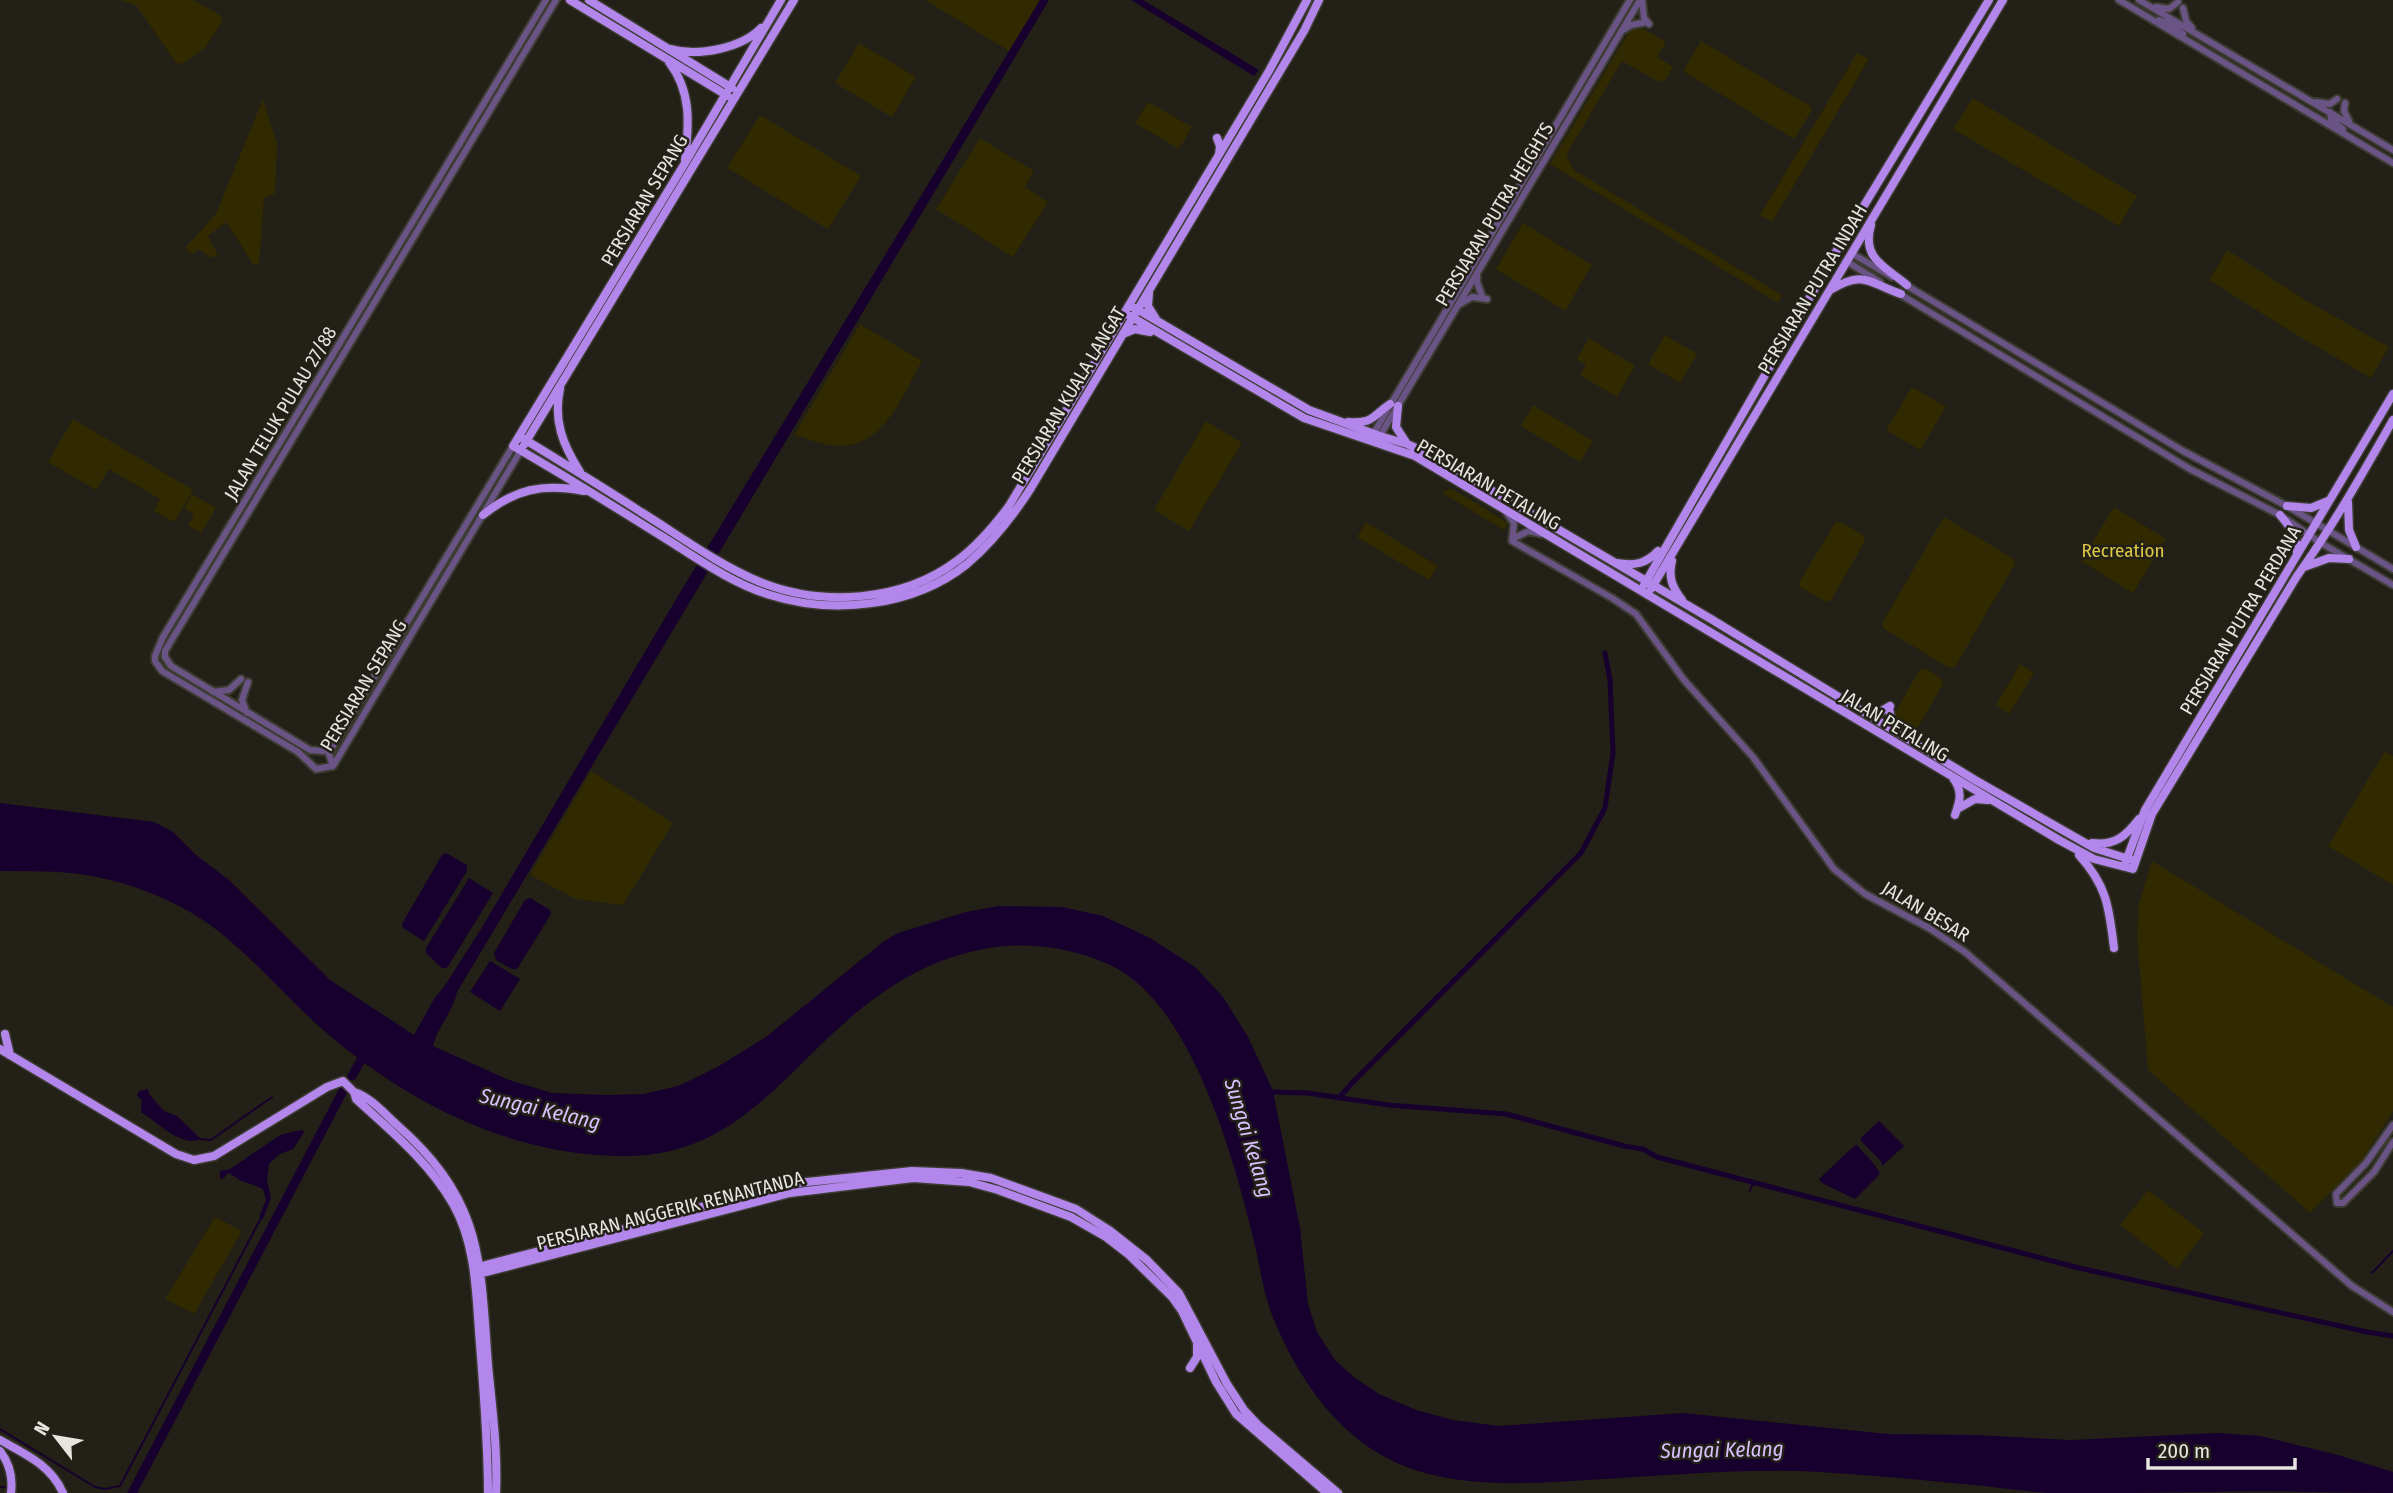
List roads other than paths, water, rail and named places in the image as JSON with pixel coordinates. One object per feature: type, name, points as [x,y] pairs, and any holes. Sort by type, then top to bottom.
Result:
[{"type":"main road","points":[[570,0],[732,93]]},
{"type":"main road","points":[[589,0],[659,49],[675,71],[687,103],[690,122],[685,163]]},
{"type":"main road","name":"PERSIARAN SEPANG","points":[[523,439],[732,93],[781,0]]},
{"type":"main road","name":"PERSIARAN SEPANG","points":[[517,448],[563,379],[663,207],[685,163],[794,0]]},
{"type":"main road","name":"PERSIARAN KUALA LANGAT","points":[[699,554],[767,594],[815,606],[878,603],[914,592],[964,567],[992,541],[1017,510],[1050,447],[1131,311],[1307,0]]},
{"type":"main road","name":"PERSIARAN KUALA LANGAT","points":[[1050,447],[1123,334],[1131,311],[1149,290],[1304,31],[1319,0]]},
{"type":"main road","name":"PERSIARAN PUTRA INDAH","points":[[1644,593],[1667,543],[1813,292],[1989,0]]},
{"type":"main road","name":"PERSIARAN PUTRA INDAH","points":[[1649,584],[1676,548],[1801,340],[1847,256],[2003,0]]},
{"type":"main road","points":[[659,49],[683,51],[722,47],[758,32],[771,17]]},
{"type":"main road","points":[[1218,157],[1218,138],[1230,136],[1233,132]]},
{"type":"main road","points":[[1878,209],[1868,237],[1872,253],[1879,265],[1907,285]]},
{"type":"main road","points":[[1813,292],[1835,261],[1847,256],[1846,245],[1858,217]]},
{"type":"main road","points":[[1829,291],[1847,281],[1860,278],[1869,279],[1901,295]]},
{"type":"main road","points":[[1149,290],[1148,306],[1156,320]]},
{"type":"main road","name":"PERSIARAN PETALING","points":[[1131,311],[1156,320],[1310,410],[1415,456],[1644,593]]},
{"type":"main road","name":"PERSIARAN PETALING","points":[[1131,311],[1160,334],[1304,418],[1375,439],[1407,444],[1433,456],[1649,584]]},
{"type":"main road","points":[[1123,334],[1137,329],[1160,334]]},
{"type":"main road","points":[[1791,332],[1782,353],[1783,358],[1787,357],[1801,340]]},
{"type":"main road","points":[[1763,379],[1775,366],[1779,366],[1780,370],[1772,388]]},
{"type":"main road","points":[[563,379],[558,407],[560,433],[580,473]]},
{"type":"main road","name":"PERSIARAN PUTRA PERDANA","points":[[2129,864],[2145,810],[2393,394]]},
{"type":"main road","points":[[1341,422],[1357,423],[1373,419],[1394,405],[1396,427],[1407,444]]},
{"type":"main road","name":"PERSIARAN PUTRA PERDANA","points":[[2129,864],[2152,814],[2297,576],[2348,499],[2393,421]]},
{"type":"main road","points":[[523,439],[580,473],[699,554]]},
{"type":"main road","points":[[517,448],[699,554]]},
{"type":"main road","points":[[483,515],[505,498],[527,490],[562,487],[593,494]]},
{"type":"main road","points":[[2348,499],[2349,530],[2356,547]]},
{"type":"main road","points":[[2287,506],[2311,508],[2328,501]]},
{"type":"main road","points":[[2280,515],[2296,538],[2297,557]]},
{"type":"main road","points":[[1614,563],[1643,563],[1667,543]]},
{"type":"main road","points":[[1676,548],[1670,567],[1670,580],[1672,588],[1687,606]]},
{"type":"main road","points":[[2297,576],[2303,568],[2319,561],[2329,558],[2349,559]]},
{"type":"main road","name":"JALAN PETALING","points":[[1649,584],[1975,780],[2079,840],[2129,864]]},
{"type":"main road","name":"JALAN PETALING","points":[[1644,593],[2074,849],[2094,859],[2129,864]]},
{"type":"main road","points":[[1862,711],[1880,712],[1890,707],[1896,732]]},
{"type":"main road","points":[[1951,776],[1960,791],[1957,811],[1975,799],[1994,802]]},
{"type":"main road","points":[[2079,840],[2096,844],[2112,843],[2125,835],[2145,810]]},
{"type":"main road","points":[[2074,849],[2099,880],[2108,910],[2114,948]]},
{"type":"main road","points":[[5,1034],[10,1055]]},
{"type":"main road","points":[[0,1049],[188,1159],[201,1160],[228,1149],[327,1087],[342,1081],[399,1126],[440,1168],[460,1200],[486,1261],[498,1266]]},
{"type":"main road","points":[[357,1093],[356,1098],[424,1164],[443,1189],[462,1225],[478,1271],[482,1290],[496,1457],[496,1493]]},
{"type":"main road","name":"PERSIARAN ANGGERIK RENANTANDA","points":[[498,1266],[739,1196],[790,1193],[914,1178],[969,1182],[1085,1220],[1126,1242],[1179,1293],[1227,1384],[1244,1410],[1338,1493]]},
{"type":"main road","name":"PERSIARAN ANGGERIK RENANTANDA","points":[[498,1266],[760,1195]]},
{"type":"main road","name":"PERSIARAN ANGGERIK RENANTANDA","points":[[1085,1220],[1128,1254],[1172,1297],[1197,1339],[1211,1373],[1236,1414],[1327,1493]]},
{"type":"main road","points":[[474,1237],[478,1271],[488,1493]]},
{"type":"main road","points":[[478,1271],[498,1266]]},
{"type":"main road","points":[[482,1290],[498,1266]]},
{"type":"main road","points":[[1197,1339],[1198,1353],[1190,1368],[1202,1367],[1211,1373]]},
{"type":"main road","points":[[0,1440],[44,1465],[63,1493]]},
{"type":"main road","points":[[0,1451],[12,1479],[11,1493]]},
{"type":"street","name":"JALAN TELUK PULAU 27/88","points":[[333,766],[316,769],[298,752],[162,671],[155,661],[155,656],[163,637],[207,563],[262,476],[546,0]]},
{"type":"street","name":"JALAN TELUK PULAU 27/88","points":[[334,744],[324,751],[314,751],[211,692],[171,666],[165,657],[168,645],[556,0]]},
{"type":"street","name":"PERSIARAN PUTRA HEIGHTS","points":[[1375,439],[1630,0]]},
{"type":"street","points":[[1620,33],[1631,25],[1648,23],[1644,18],[1641,0]]},
{"type":"street","name":"PERSIARAN PUTRA HEIGHTS","points":[[1394,405],[1457,307],[1641,0]]},
{"type":"street","points":[[2119,0],[2393,163]]},
{"type":"street","points":[[2139,0],[2171,21],[2191,43]]},
{"type":"street","points":[[2151,7],[2165,10],[2178,2]]},
{"type":"street","points":[[2183,9],[2186,21],[2196,33]]},
{"type":"street","points":[[2142,14],[2171,21],[2196,33],[2393,150]]},
{"type":"street","points":[[2311,101],[2330,104],[2337,99]]},
{"type":"street","points":[[2345,103],[2346,117],[2358,129]]},
{"type":"street","points":[[2300,108],[2332,116],[2357,142]]},
{"type":"street","points":[[1847,256],[1907,285],[2183,451],[2287,506],[2393,569]]},
{"type":"street","points":[[1847,256],[1901,295],[2190,469],[2280,515],[2321,543],[2393,585]]},
{"type":"street","points":[[1457,307],[1472,297],[1485,297],[1476,278],[1477,271]]},
{"type":"street","points":[[1974,326],[1972,331],[1979,341]]},
{"type":"street","name":"PERSIARAN SEPANG","points":[[333,766],[483,515],[517,448]]},
{"type":"street","name":"PERSIARAN SEPANG","points":[[333,766],[330,754],[334,744],[517,448]]},
{"type":"street","points":[[2183,451],[2194,462],[2190,469]]},
{"type":"street","points":[[1504,511],[1514,523],[1514,538],[1528,531],[1547,536]]},
{"type":"street","name":"JALAN BESAR","points":[[1514,538],[1512,541],[1618,601],[1640,619],[1685,680],[1753,757],[1812,842],[1844,879],[1965,952],[2353,1286],[2393,1312]]},
{"type":"street","points":[[211,692],[225,692],[244,680],[242,700],[248,713]]},
{"type":"street","points":[[358,704],[367,709]]},
{"type":"street","points":[[2393,1125],[2366,1163],[2336,1194],[2337,1203],[2343,1203],[2374,1172],[2393,1142]]},
{"type":"water","name":"Sungai Kelang","points":[[1040,0],[1049,0],[457,992],[433,1046],[509,1080],[552,1093],[644,1094],[691,1080],[766,1037],[883,942],[898,933],[966,912],[999,906],[1062,907],[1103,916],[1150,938],[1195,967],[1223,997],[1248,1037],[1273,1091],[1300,1228],[1308,1304],[1317,1332],[1335,1360],[1379,1394],[1416,1410],[1453,1420],[1499,1426],[1683,1413],[1888,1434],[2071,1440],[2217,1433],[2260,1436],[2393,1472],[2393,1493],[2048,1493],[1891,1477],[1793,1471],[1712,1472],[1529,1483],[1477,1482],[1427,1474],[1381,1455],[1360,1441],[1325,1406],[1296,1365],[1270,1310],[1234,1166],[1204,1084],[1186,1046],[1164,1012],[1139,984],[1110,965],[1064,950],[1032,946],[984,949],[949,958],[916,972],[871,1001],[752,1110],[724,1129],[693,1144],[659,1153],[619,1156],[576,1153],[534,1145],[493,1132],[453,1116],[415,1096],[344,1047],[217,930],[170,902],[123,883],[98,877],[54,872],[0,871],[0,803],[154,822],[173,832],[196,855],[229,880],[330,980],[414,1035],[434,999],[481,929],[678,596]]},
{"type":"water","points":[[1131,0],[1143,0],[1259,70],[1254,76]]},
{"type":"water","points":[[446,853],[467,865],[467,871],[424,941],[403,928],[402,924],[442,855]]},
{"type":"water","points":[[469,878],[493,893],[447,968],[442,968],[426,953],[426,948]]},
{"type":"water","points":[[530,898],[550,910],[551,914],[517,969],[512,969],[496,960],[494,953],[525,900]]},
{"type":"water","points":[[490,961],[520,979],[500,1011],[470,992]]},
{"type":"water","points":[[148,1089],[149,1094],[164,1111],[177,1116],[201,1139],[194,1141],[178,1137],[141,1112],[142,1101],[137,1095],[139,1091]]},
{"type":"water","points":[[1879,1121],[1904,1146],[1882,1166],[1881,1161],[1861,1141]]},
{"type":"water","points":[[304,1131],[303,1134],[293,1149],[280,1154],[269,1164],[267,1179],[271,1198],[263,1219],[259,1217],[266,1200],[263,1189],[228,1173],[223,1179],[220,1178],[220,1171],[230,1169],[280,1135]]},
{"type":"water","points":[[1857,1145],[1880,1174],[1855,1199],[1819,1179]]},
{"type":"waterway","points":[[1339,1098],[1581,853],[1605,808],[1613,753],[1610,680],[1605,653]]},
{"type":"waterway","points":[[352,1076],[365,1053]]},
{"type":"waterway","points":[[132,1493],[343,1091]]},
{"type":"waterway","points":[[1268,1092],[1308,1093],[1388,1105],[1506,1114],[1643,1149],[1657,1157],[2079,1268],[2393,1336]]},
{"type":"waterway","points":[[201,1139],[211,1140],[272,1097]]},
{"type":"waterway","points":[[1750,1191],[1753,1183]]},
{"type":"waterway","points":[[0,1429],[95,1487],[105,1489],[120,1486],[261,1218]]},
{"type":"waterway","points":[[2372,1273],[2393,1251]]},
{"type":"park label","name":"Recreation","points":[[2123,550]]}]
